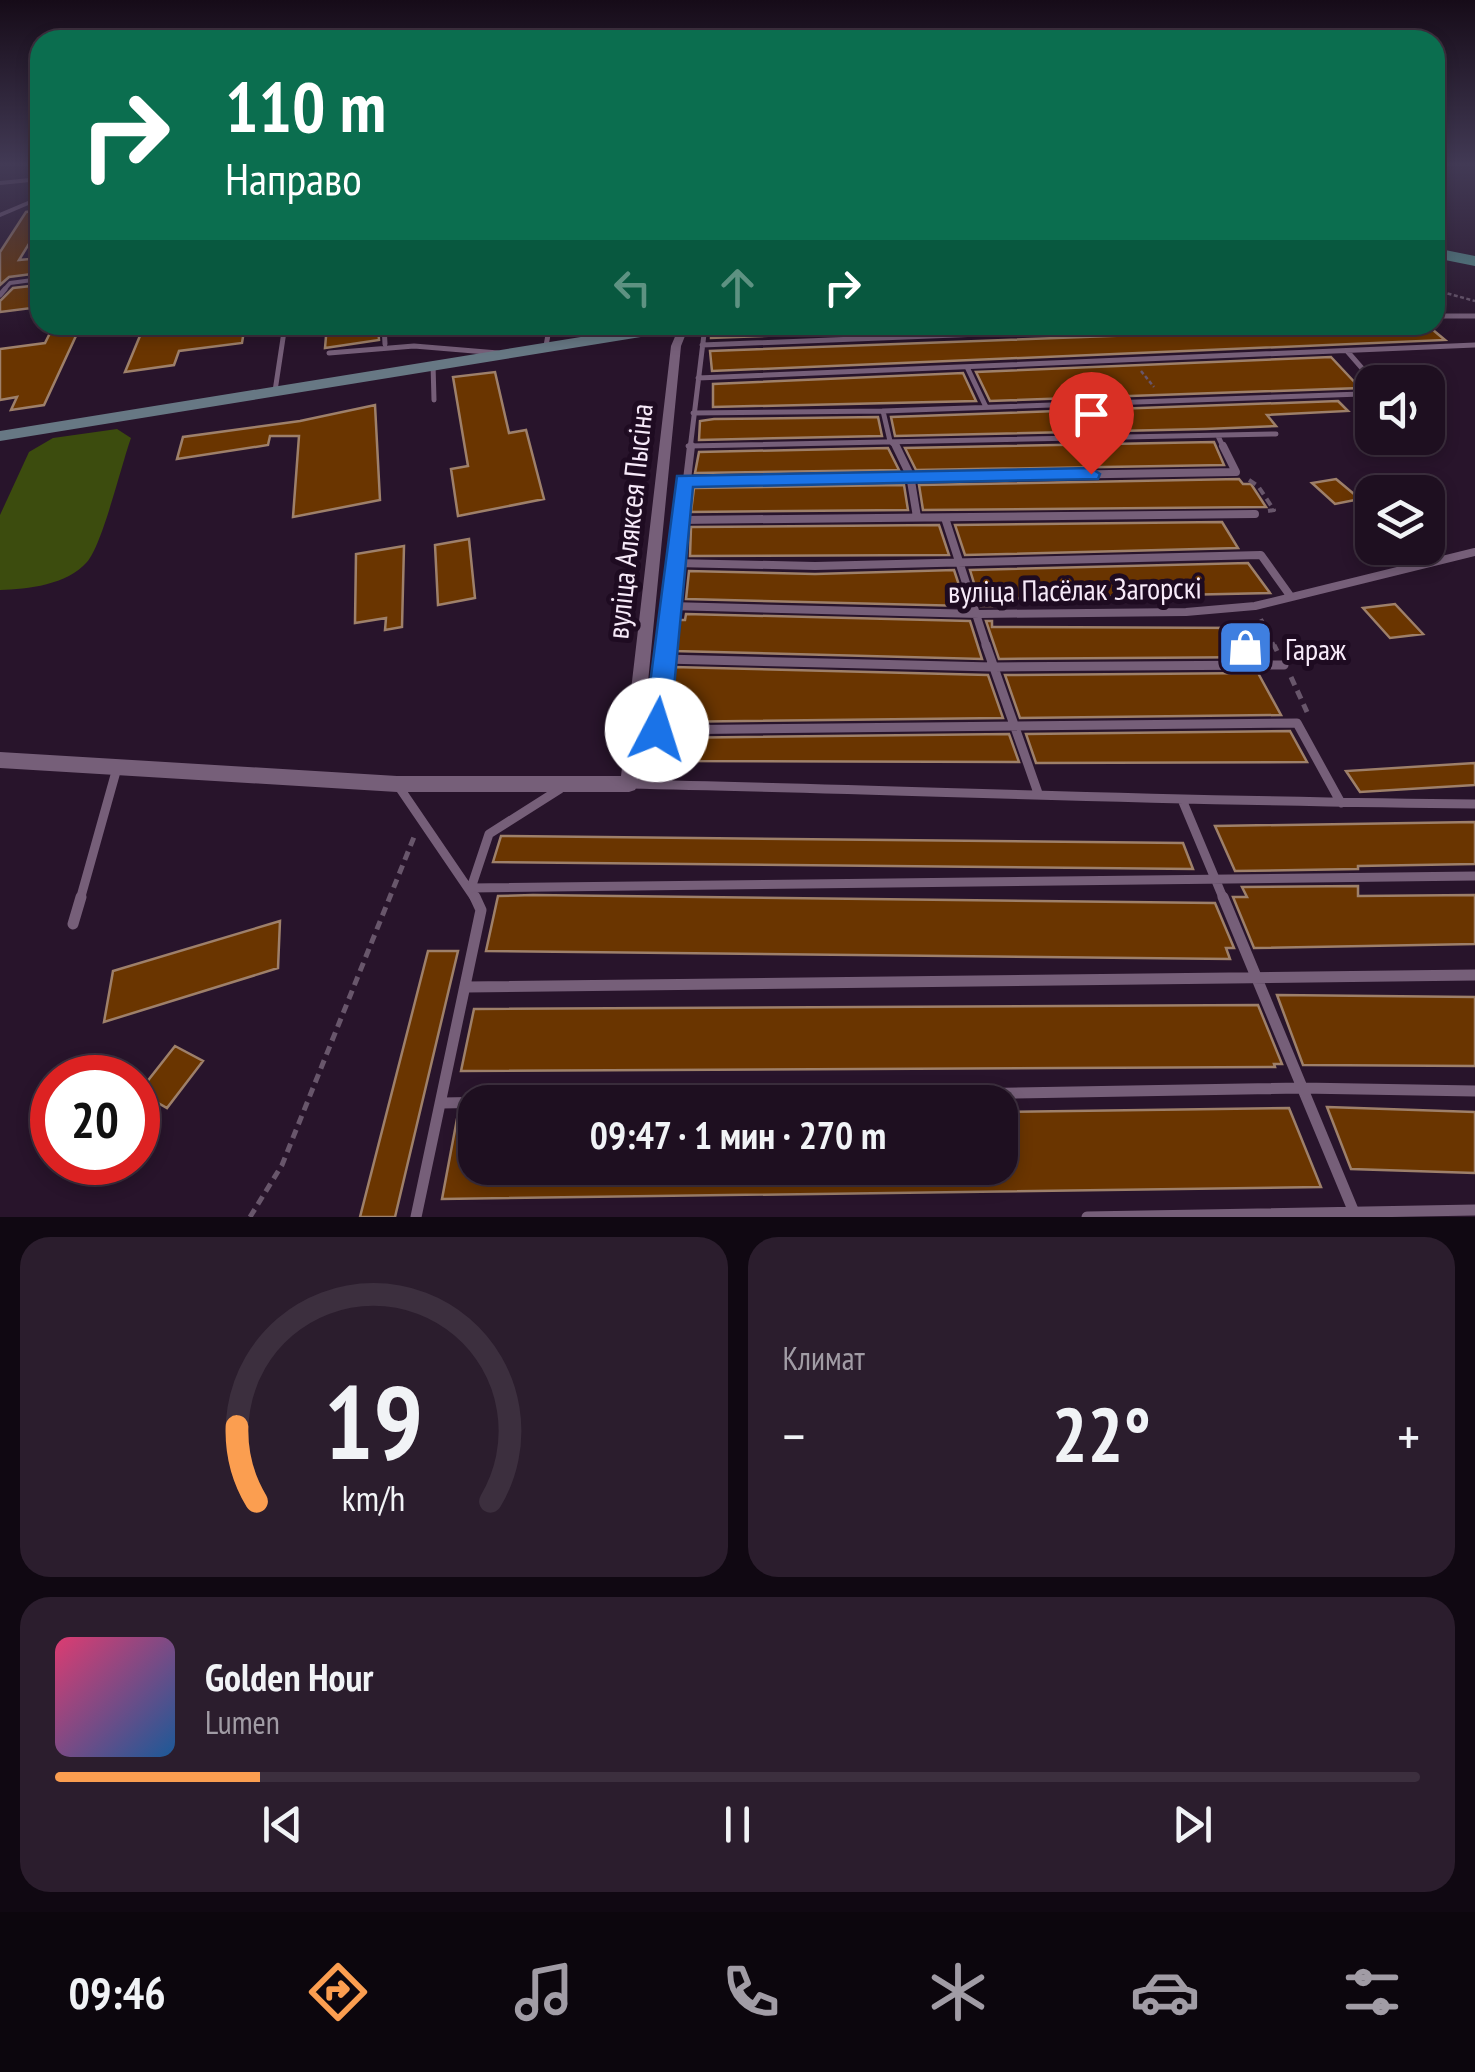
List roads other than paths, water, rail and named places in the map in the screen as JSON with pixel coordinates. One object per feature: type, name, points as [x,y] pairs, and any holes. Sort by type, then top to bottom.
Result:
[{"type":"main road","points":[[1445,254],[1475,261]]},
{"type":"main road","points":[[0,436],[622,335]]},
{"type":"street","name":"вуліца Аляксея Пысіна","points":[[629,784],[676,346],[680,335]]},
{"type":"street","points":[[0,760],[397,784],[629,784]]},
{"type":"lane","points":[[0,295],[10,283],[30,280]]},
{"type":"lane","points":[[1445,316],[1475,316]]},
{"type":"lane","points":[[275,392],[284,335]]},
{"type":"lane","points":[[385,335],[385,344]]},
{"type":"lane","points":[[546,346],[549,335]]},
{"type":"lane","points":[[704,335],[657,730],[629,784],[1038,793],[1184,802],[1475,804]]},
{"type":"lane","points":[[702,345],[956,335]]},
{"type":"lane","points":[[329,353],[385,344],[436,343],[501,354]]},
{"type":"lane","points":[[698,378],[1475,345]]},
{"type":"lane","points":[[1347,351],[1359,365]]},
{"type":"lane","points":[[433,364],[434,400]]},
{"type":"lane","points":[[967,367],[986,407]]},
{"type":"lane","points":[[693,413],[883,411],[1355,394]]},
{"type":"lane","points":[[883,411],[890,441],[909,478],[917,517]]},
{"type":"lane","points":[[688,446],[1276,434]]},
{"type":"lane","points":[[684,481],[1236,472],[1218,436]]},
{"type":"lane","points":[[680,520],[1256,514]]},
{"type":"lane","points":[[945,518],[979,614],[1011,724],[1038,793]]},
{"type":"lane","name":"вуліца Пасёлак Загорскі","points":[[670,606],[979,614],[1186,612],[1254,606],[1475,552]]},
{"type":"lane","points":[[675,564],[815,566],[1261,555],[1292,597]]},
{"type":"lane","points":[[664,658],[993,667],[1284,665]]},
{"type":"lane","points":[[657,730],[1297,723],[1341,803]]},
{"type":"lane","points":[[74,924],[116,768]]},
{"type":"lane","points":[[397,784],[471,888],[481,910],[416,1217]]},
{"type":"lane","points":[[471,888],[488,834],[568,784]]},
{"type":"lane","points":[[1184,802],[1355,1215]]},
{"type":"lane","points":[[471,888],[1475,876]]},
{"type":"lane","points":[[467,987],[1475,976]]},
{"type":"lane","points":[[442,1102],[1302,1088],[1475,1091]]},
{"type":"lane","points":[[1087,1217],[1475,1210]]},
{"type":"place","name":"Гараж","points":[[1246,648]]}]
